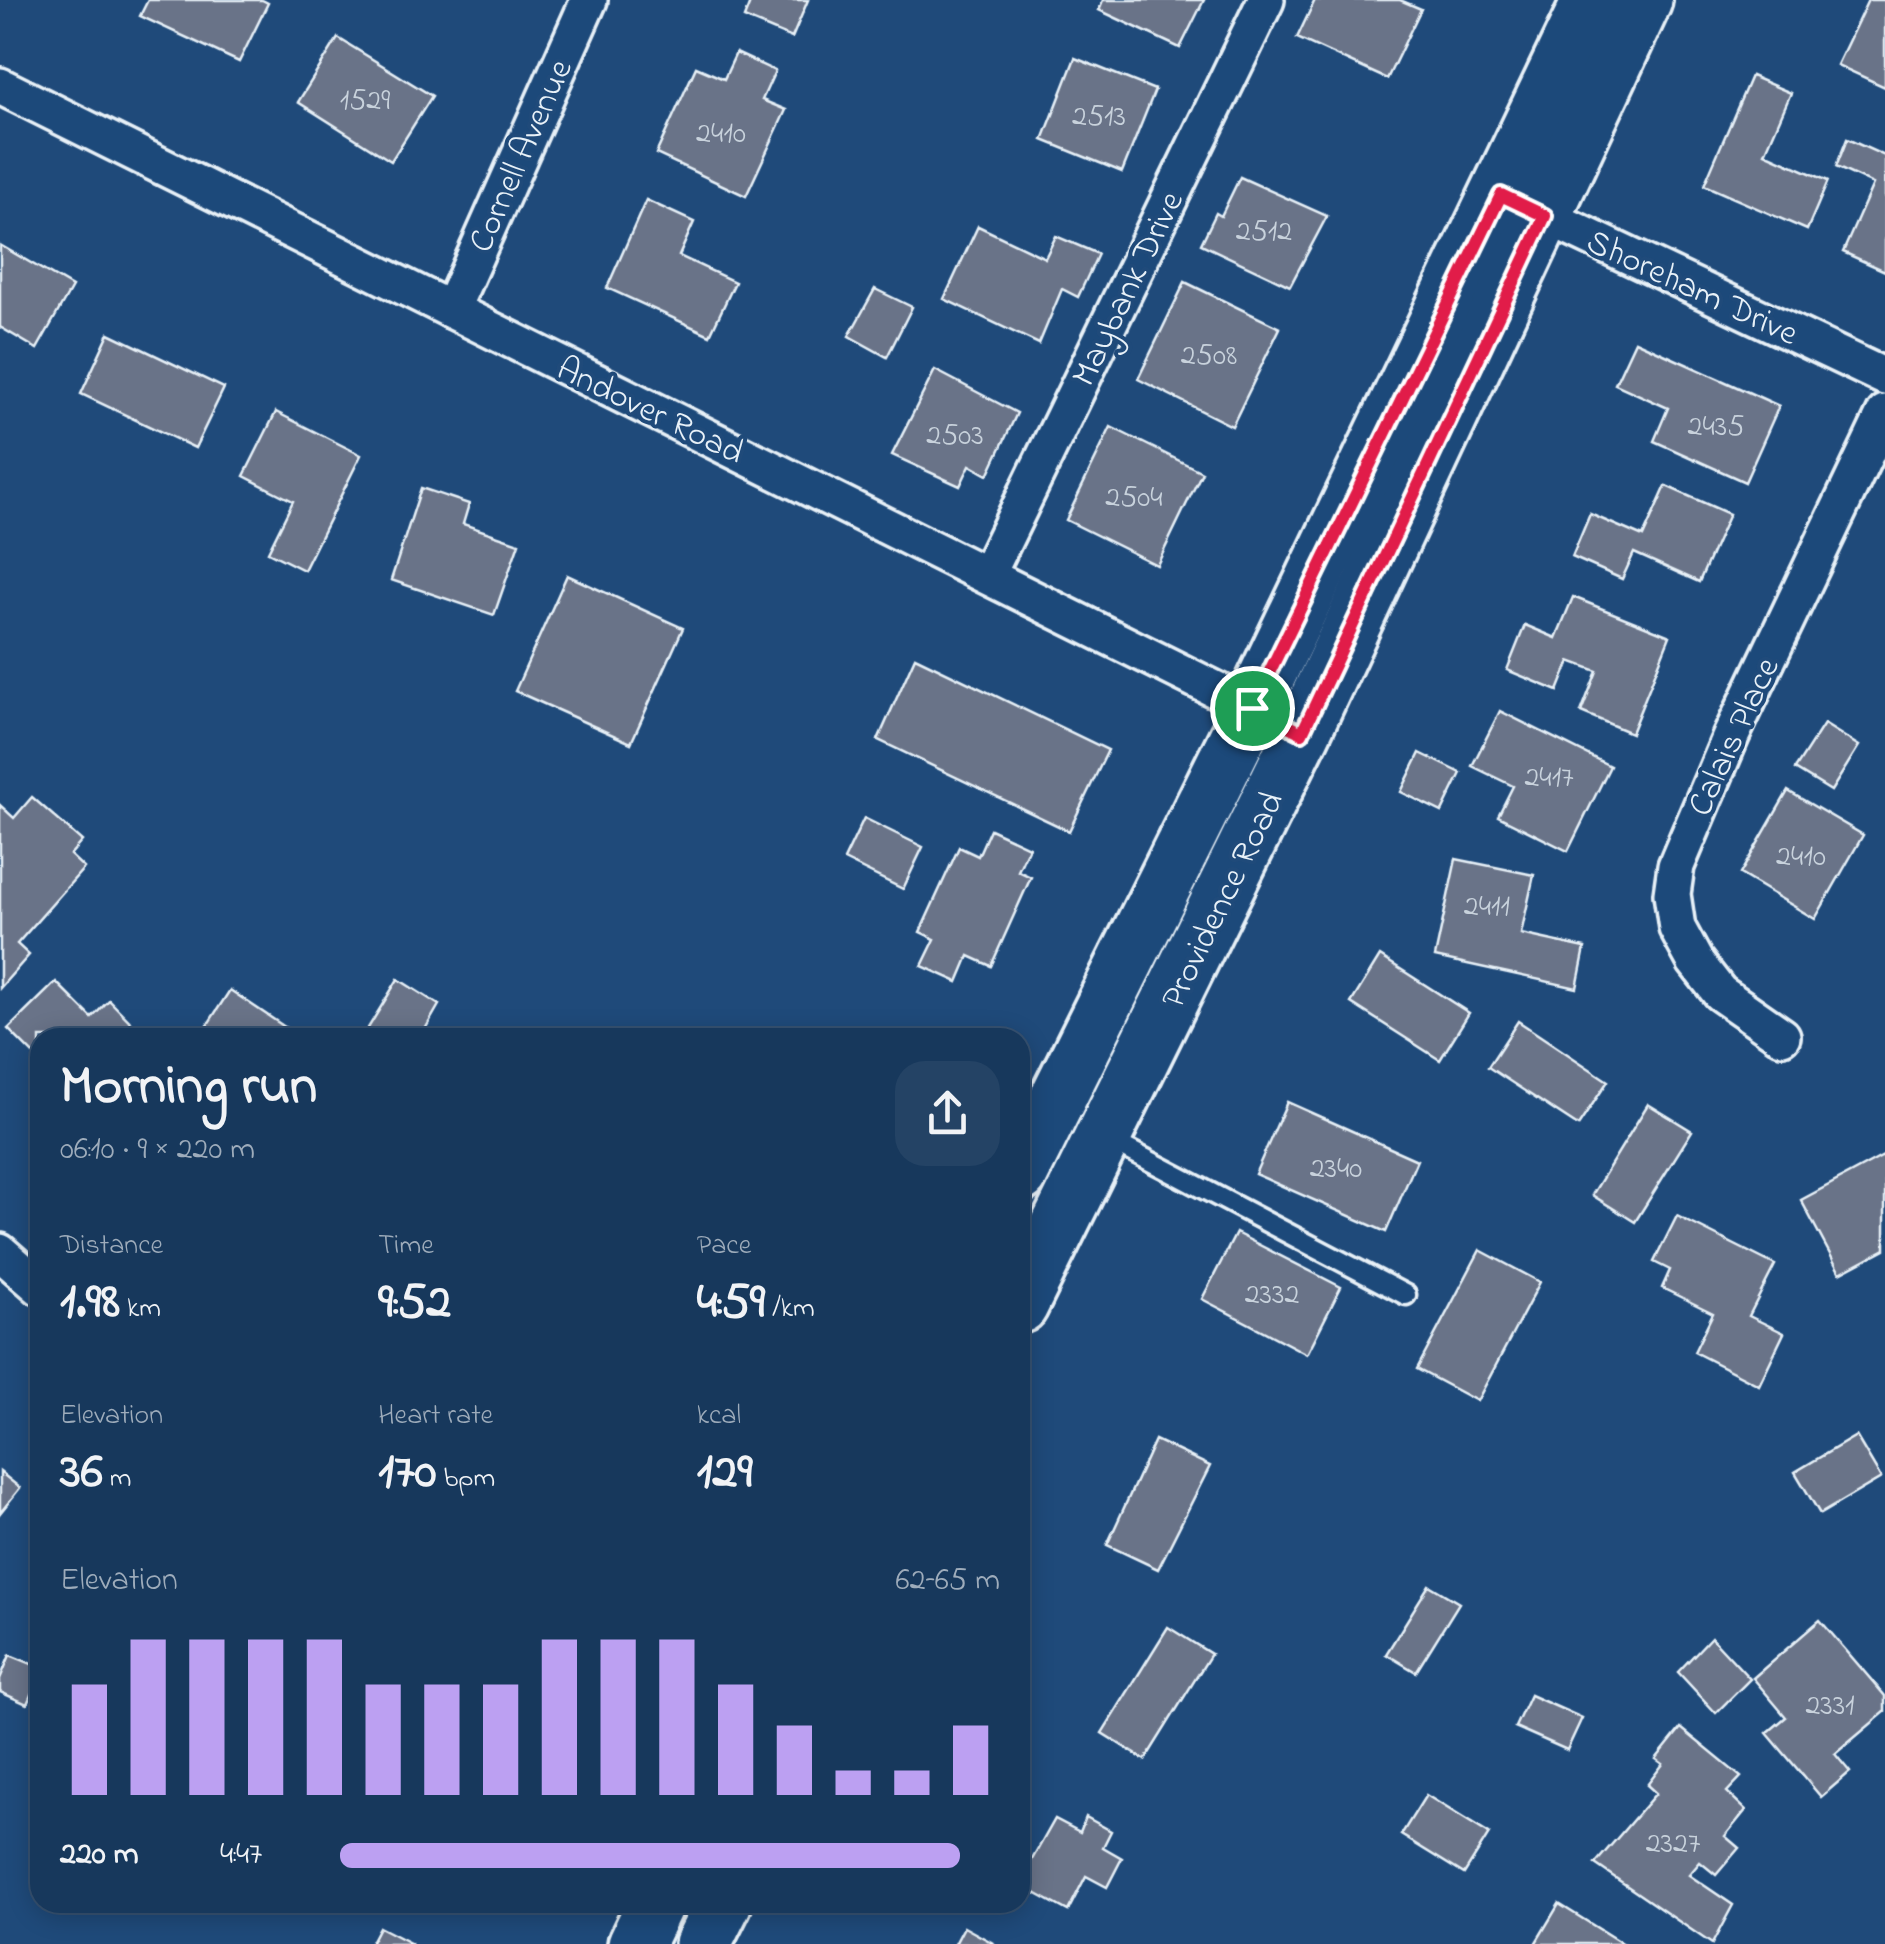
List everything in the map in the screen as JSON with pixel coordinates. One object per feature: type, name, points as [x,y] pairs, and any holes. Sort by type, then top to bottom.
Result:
[{"type":"main road","name":"Providence Road","points":[[1030,1285],[1302,733],[1523,205],[1591,0]]},
{"type":"main road","name":"Providence Road","points":[[1030,1154],[1252,708],[1523,205],[1644,0]]},
{"type":"main road","points":[[636,1944],[651,1913]]},
{"type":"main road","points":[[704,1944],[719,1913]]},
{"type":"street","name":"Cornell Avenue","points":[[450,310],[588,0]]},
{"type":"street","name":"Maybank Drive","points":[[986,576],[1266,0]]},
{"type":"street","name":"Andover Road","points":[[0,86],[1302,733]]},
{"type":"street","name":"Shoreham Drive","points":[[1523,205],[1885,377]]},
{"type":"street","name":"Calais Place","points":[[1782,1036],[1720,993],[1695,961],[1677,928],[1672,894],[1676,866],[1731,736],[1885,413]]},
{"type":"street","points":[[0,1252],[30,1279]]},
{"type":"lane","points":[[1103,1137],[1406,1295]]},
{"type":"building","points":[[148,0],[268,3],[239,62],[140,16]]},
{"type":"building","points":[[751,0],[808,0],[792,38],[744,18]]},
{"type":"building","points":[[1103,0],[1204,0],[1180,48],[1099,10]]},
{"type":"building","points":[[1315,0],[1400,0],[1421,9],[1387,79],[1297,38]]},
{"type":"building","points":[[1868,0],[1885,0],[1885,87],[1837,65]]},
{"type":"building","points":[[338,38],[432,96],[391,161],[298,102]]},
{"type":"building","points":[[736,53],[775,71],[762,100],[786,110],[746,196],[656,154],[696,67],[724,79]]},
{"type":"building","points":[[1075,58],[1155,90],[1122,172],[1043,140]]},
{"type":"building","points":[[1751,76],[1791,93],[1765,153],[1828,181],[1807,230],[1704,185]]},
{"type":"building","points":[[1847,139],[1885,156],[1885,271],[1843,252],[1873,184],[1836,167]]},
{"type":"building","points":[[1240,177],[1327,216],[1290,286],[1201,244],[1216,213],[1221,216]]},
{"type":"building","points":[[646,200],[694,222],[679,256],[735,282],[710,335],[607,288]]},
{"type":"building","points":[[978,226],[1045,258],[1056,236],[1098,254],[1078,297],[1062,289],[1039,344],[944,299]]},
{"type":"building","points":[[0,245],[72,287],[37,349],[0,327]]},
{"type":"building","points":[[1185,282],[1280,328],[1232,426],[1138,379]]},
{"type":"building","points":[[875,289],[912,307],[887,357],[849,336]]},
{"type":"building","points":[[109,333],[224,388],[195,448],[81,394]]},
{"type":"building","points":[[1635,341],[1779,406],[1745,482],[1654,441],[1668,408],[1615,384]]},
{"type":"building","points":[[935,370],[1017,413],[988,475],[970,465],[960,486],[892,455]]},
{"type":"building","points":[[276,412],[361,455],[304,570],[268,552],[293,501],[244,476]]},
{"type":"building","points":[[1111,427],[1202,472],[1157,565],[1066,520]]},
{"type":"building","points":[[1666,486],[1729,514],[1699,582],[1634,553],[1622,579],[1572,557],[1590,514],[1643,537]]},
{"type":"building","points":[[421,488],[469,504],[463,524],[519,543],[494,615],[391,580]]},
{"type":"building","points":[[567,575],[683,628],[631,743],[515,691]]},
{"type":"building","points":[[1573,597],[1670,636],[1631,733],[1581,712],[1597,671],[1570,661],[1558,691],[1507,670],[1525,625],[1556,638]]},
{"type":"building","points":[[915,657],[1108,750],[1069,831],[878,740]]},
{"type":"building","points":[[1500,711],[1610,766],[1568,851],[1498,816],[1513,786],[1472,766]]},
{"type":"building","points":[[1824,724],[1859,746],[1831,791],[1795,769]]},
{"type":"building","points":[[1420,753],[1461,773],[1442,812],[1401,792]]},
{"type":"building","points":[[1788,791],[1863,835],[1815,919],[1740,874]]},
{"type":"building","points":[[32,797],[82,841],[70,855],[84,868],[17,944],[29,955],[0,988],[0,805],[14,818]]},
{"type":"building","points":[[864,818],[923,847],[903,889],[844,860]]},
{"type":"building","points":[[990,829],[1029,847],[1018,871],[1031,877],[991,966],[969,956],[958,982],[922,966],[935,939],[920,932],[959,847],[978,856]]},
{"type":"building","points":[[1456,859],[1534,875],[1521,934],[1585,948],[1577,988],[1435,957]]},
{"type":"building","points":[[1380,956],[1469,1013],[1440,1060],[1351,1003]]},
{"type":"building","points":[[398,979],[439,1005],[426,1028],[368,1028]]},
{"type":"building","points":[[56,982],[92,1018],[109,1000],[136,1028],[30,1028],[30,1051],[8,1029]]},
{"type":"building","points":[[230,990],[286,1028],[205,1028]]},
{"type":"building","points":[[1518,1021],[1608,1081],[1578,1126],[1488,1067]]},
{"type":"building","points":[[1287,1102],[1417,1160],[1386,1232],[1255,1174]]},
{"type":"building","points":[[1648,1104],[1692,1131],[1635,1222],[1592,1195]]},
{"type":"building","points":[[1885,1155],[1885,1249],[1840,1273],[1801,1200]]},
{"type":"building","points":[[1677,1216],[1775,1265],[1749,1316],[1784,1333],[1759,1385],[1694,1352],[1713,1313],[1662,1288],[1670,1270],[1654,1262]]},
{"type":"building","points":[[1236,1233],[1341,1287],[1307,1354],[1202,1299]]},
{"type":"building","points":[[1480,1250],[1540,1282],[1477,1401],[1417,1369]]},
{"type":"building","points":[[1856,1436],[1881,1478],[1820,1514],[1795,1472]]},
{"type":"building","points":[[1155,1440],[1210,1466],[1158,1569],[1107,1545]]},
{"type":"building","points":[[0,1472],[20,1488],[0,1513]]},
{"type":"building","points":[[1429,1585],[1459,1603],[1416,1672],[1386,1654]]},
{"type":"building","points":[[1820,1620],[1885,1696],[1885,1712],[1835,1754],[1850,1772],[1821,1797],[1767,1733],[1786,1717],[1753,1678]]},
{"type":"building","points":[[1168,1627],[1211,1654],[1145,1760],[1102,1733]]},
{"type":"building","points":[[1711,1637],[1750,1679],[1716,1713],[1678,1672]]},
{"type":"building","points":[[10,1655],[30,1663],[27,1704],[0,1692],[0,1679]]},
{"type":"building","points":[[1530,1695],[1582,1718],[1567,1750],[1515,1727]]},
{"type":"building","points":[[1681,1728],[1741,1777],[1727,1792],[1746,1810],[1725,1836],[1739,1848],[1716,1875],[1700,1862],[1689,1875],[1733,1905],[1712,1944],[1595,1864],[1656,1793],[1647,1785],[1663,1764],[1656,1759]]},
{"type":"building","points":[[1426,1795],[1489,1834],[1464,1874],[1401,1835]]},
{"type":"building","points":[[1086,1817],[1111,1831],[1103,1847],[1122,1858],[1107,1887],[1086,1876],[1068,1911],[1030,1890],[1030,1863],[1055,1819],[1080,1832]]},
{"type":"building","points":[[1559,1904],[1623,1944],[1535,1944]]},
{"type":"building","points":[[379,1927],[412,1944],[370,1944]]},
{"type":"building","points":[[964,1927],[995,1944],[955,1944]]},
{"type":"route","points":[[1501,195],[1545,216],[1302,733],[1252,708],[1501,195]]}]
